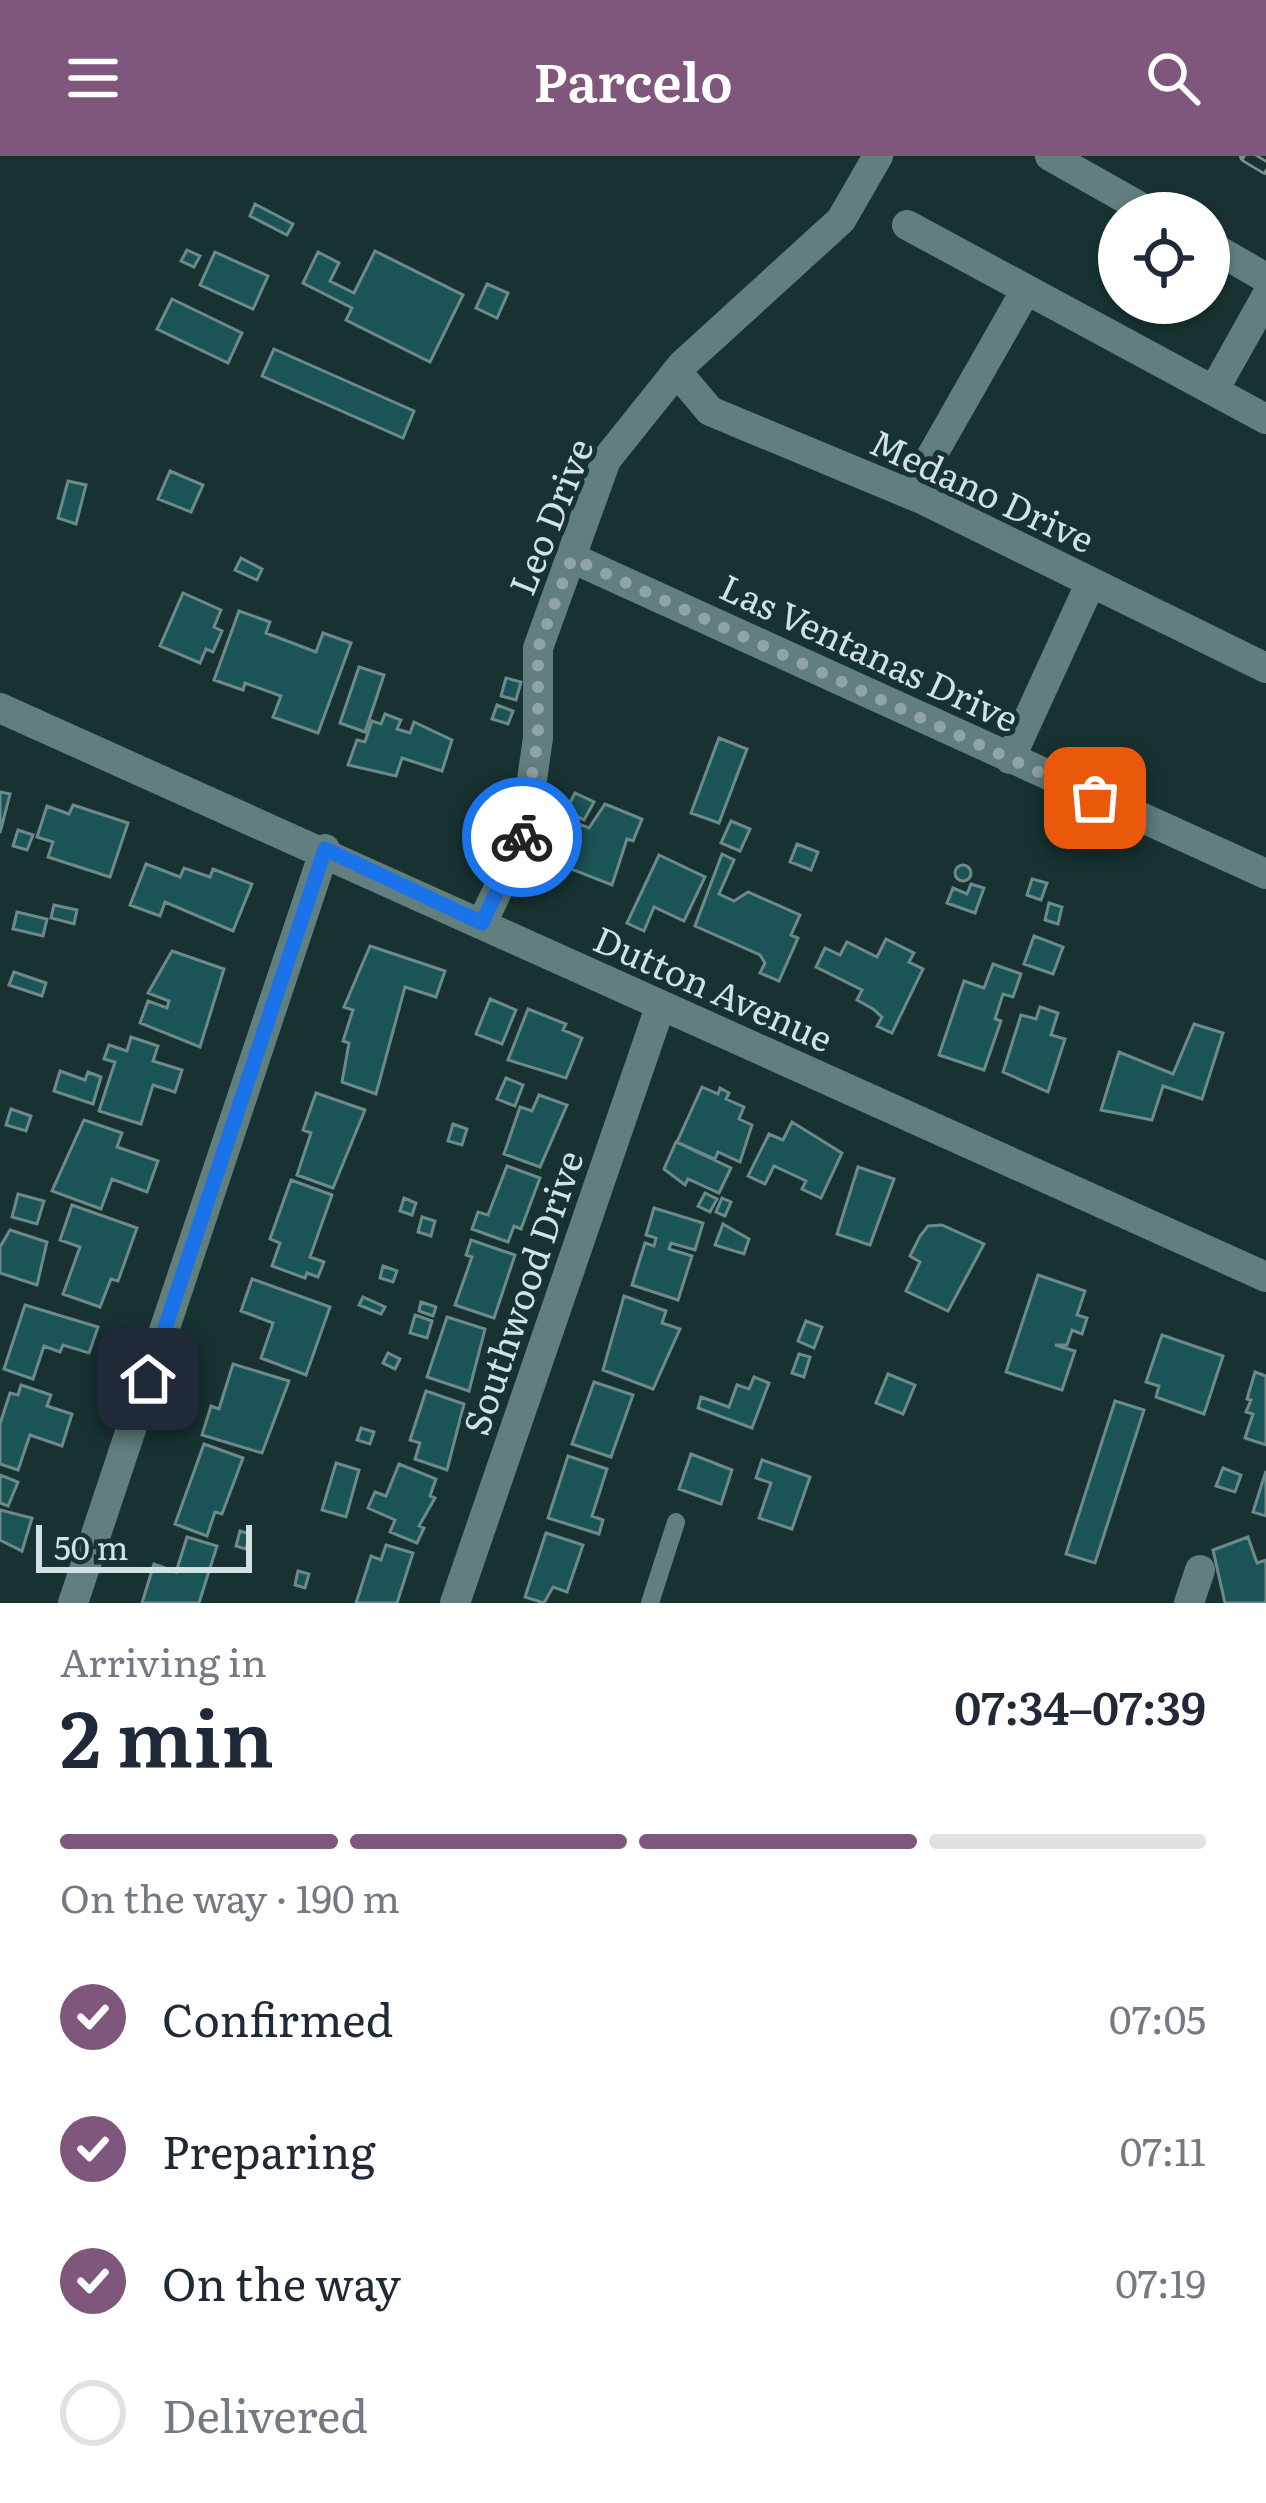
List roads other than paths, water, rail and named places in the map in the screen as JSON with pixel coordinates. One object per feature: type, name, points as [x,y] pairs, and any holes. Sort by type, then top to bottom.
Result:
[{"type":"street","name":"Leo Drive","points":[[482,923],[524,835],[538,738],[538,648],[606,460],[677,372],[841,220],[878,156]]},
{"type":"street","points":[[1050,156],[1114,192]]},
{"type":"street","points":[[907,225],[1266,419]]},
{"type":"street","points":[[1230,257],[1266,278]]},
{"type":"street","points":[[910,494],[1026,290]]},
{"type":"street","points":[[1214,390],[1266,297]]},
{"type":"street","name":"Medano Drive","points":[[677,372],[710,411],[910,494],[1266,668]]},
{"type":"street","name":"Las Ventanas Drive","points":[[572,558],[1266,874]]},
{"type":"street","points":[[1010,759],[1091,582]]},
{"type":"street","name":"Dutton Avenue","points":[[0,707],[325,849],[660,1007],[1266,1277]]},
{"type":"street","points":[[74,1603],[325,849]]},
{"type":"street","name":"Southwood Drive","points":[[455,1603],[660,1007]]},
{"type":"street","points":[[1189,1603],[1200,1570]]},
{"type":"lane","points":[[650,1603],[676,1522]]},
{"type":"railway","points":[[1246,156],[1266,168]]}]
